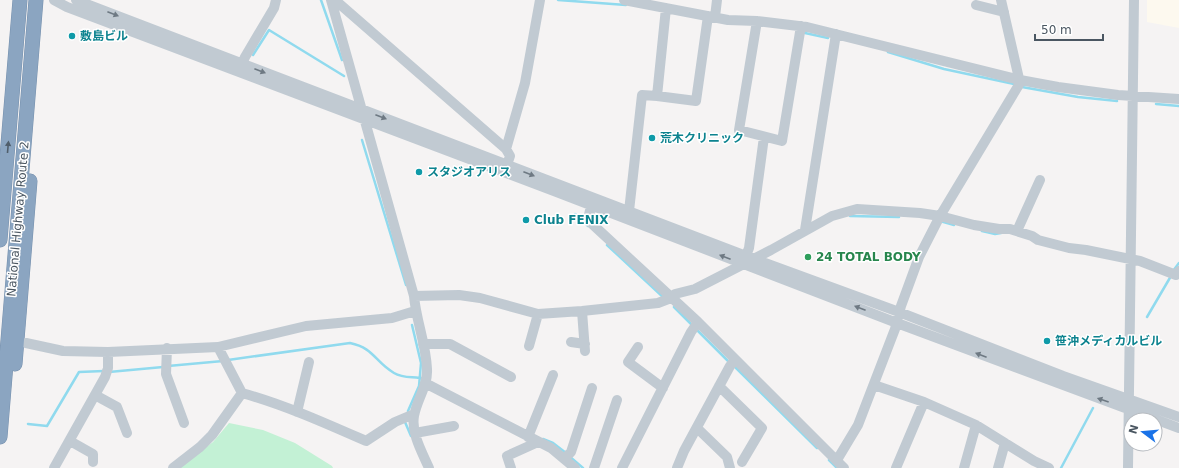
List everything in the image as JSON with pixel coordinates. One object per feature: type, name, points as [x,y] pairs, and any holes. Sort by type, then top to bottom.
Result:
[{"type":"highway","points":[[0,133],[11,0]]},
{"type":"highway","name":"National Highway Route 2","points":[[0,240],[20,0]]},
{"type":"highway","name":"National Highway Route 2","points":[[0,432],[36,0]]},
{"type":"highway","points":[[0,432],[10,405],[15,368],[27,228],[43,0]]},
{"type":"street","points":[[54,0],[66,7],[241,68]]},
{"type":"street","points":[[76,0],[241,68],[363,115],[747,259],[899,312],[1062,376],[1128,404],[1179,428]]},
{"type":"street","points":[[241,68],[267,21],[276,0]]},
{"type":"street","points":[[331,0],[414,296],[415,311],[427,369],[426,380],[414,414],[414,432],[429,468]]},
{"type":"street","points":[[335,0],[506,149],[510,156],[506,169]]},
{"type":"street","points":[[506,149],[525,83],[540,0]]},
{"type":"street","points":[[630,0],[671,6],[728,20],[758,21],[799,26],[1020,80],[1073,90],[1179,99]]},
{"type":"street","points":[[629,211],[642,95],[696,101],[711,16],[717,0]]},
{"type":"street","points":[[837,460],[858,425],[874,385],[919,257],[939,219],[1018,87],[1020,80],[1001,0]]},
{"type":"street","points":[[1128,468],[1134,0]]},
{"type":"street","points":[[976,5],[1004,12]]},
{"type":"street","points":[[657,96],[671,6]]},
{"type":"street","points":[[758,21],[739,130],[782,141],[799,26]]},
{"type":"street","points":[[805,230],[836,34]]},
{"type":"street","points":[[747,259],[764,137]]},
{"type":"street","points":[[1017,231],[1040,180]]},
{"type":"street","points":[[593,202],[629,211],[747,259],[896,323],[1128,404],[1179,418]]},
{"type":"street","points":[[593,202],[589,218],[590,222],[671,298],[733,363],[844,468]]},
{"type":"street","points":[[414,296],[459,294],[480,298],[538,314],[658,303],[671,298],[675,294],[695,288],[747,259],[832,216],[857,209],[920,213],[939,219],[1017,231],[1032,236],[1038,240],[1069,248],[1130,258],[1174,273]]},
{"type":"street","points":[[26,343],[63,351],[108,352],[167,348],[218,347],[306,326],[392,318],[415,311]]},
{"type":"street","points":[[571,342],[585,347],[582,311]]},
{"type":"street","points":[[530,346],[538,314]]},
{"type":"street","points":[[622,468],[696,325]]},
{"type":"street","points":[[423,344],[450,344],[511,377]]},
{"type":"street","points":[[218,347],[242,393],[264,399],[366,441],[395,422],[414,414]]},
{"type":"street","points":[[638,347],[628,362],[663,388]]},
{"type":"street","points":[[167,348],[166,374],[184,423]]},
{"type":"street","points":[[54,468],[107,372],[108,352]]},
{"type":"street","points":[[297,412],[309,362]]},
{"type":"street","points":[[677,468],[719,386],[733,363]]},
{"type":"street","points":[[530,434],[553,375]]},
{"type":"street","points":[[426,380],[530,434],[538,442],[567,456],[575,468]]},
{"type":"street","points":[[874,385],[924,402],[976,425],[1034,461],[1049,468]]},
{"type":"street","points":[[719,386],[762,428],[742,462]]},
{"type":"street","points":[[567,456],[592,388]]},
{"type":"street","points":[[173,468],[200,447],[212,435],[242,393]]},
{"type":"street","points":[[95,395],[117,407],[127,433]]},
{"type":"street","points":[[594,468],[617,400]]},
{"type":"street","points":[[896,468],[924,402]]},
{"type":"street","points":[[964,468],[976,425]]},
{"type":"street","points":[[414,432],[454,426]]},
{"type":"street","points":[[697,428],[727,457],[730,468]]},
{"type":"street","points":[[70,441],[93,454],[93,462]]},
{"type":"street","points":[[511,468],[507,456],[538,442]]},
{"type":"street","points":[[998,468],[1005,443]]},
{"type":"shaded area","points":[[1147,0],[1179,0],[1179,28],[1147,22]]},
{"type":"green space","points":[[229,423],[263,430],[295,443],[333,468],[177,468],[213,442]]},
{"type":"waterway","points":[[321,0],[342,60]]},
{"type":"waterway","points":[[558,0],[626,5]]},
{"type":"waterway","points":[[253,55],[269,30],[344,76]]},
{"type":"waterway","points":[[805,33],[828,38]]},
{"type":"waterway","points":[[888,52],[944,69],[1014,84]]},
{"type":"waterway","points":[[1022,87],[1078,97],[1117,101]]},
{"type":"waterway","points":[[1156,104],[1179,106]]},
{"type":"waterway","points":[[362,140],[406,285]]},
{"type":"waterway","points":[[575,214],[588,226]]},
{"type":"waterway","points":[[850,216],[899,217]]},
{"type":"waterway","points":[[940,221],[954,225]]},
{"type":"waterway","points":[[982,231],[995,234],[1001,233]]},
{"type":"waterway","points":[[607,245],[663,297]]},
{"type":"waterway","points":[[1173,271],[1179,263]]},
{"type":"waterway","points":[[1147,317],[1171,276]]},
{"type":"waterway","points":[[674,307],[692,325]]},
{"type":"waterway","points":[[408,411],[419,386],[421,363],[412,325]]},
{"type":"waterway","points":[[695,328],[730,363]]},
{"type":"waterway","points":[[228,360],[350,343],[364,348],[388,369],[398,375],[425,379]]},
{"type":"waterway","points":[[168,366],[223,361]]},
{"type":"waterway","points":[[734,366],[817,448]]},
{"type":"waterway","points":[[109,372],[163,367]]},
{"type":"waterway","points":[[28,424],[47,426],[79,372],[104,371]]},
{"type":"waterway","points":[[1061,468],[1093,408]]},
{"type":"waterway","points":[[405,422],[411,436]]},
{"type":"waterway","points":[[543,439],[553,443],[566,453]]},
{"type":"waterway","points":[[569,456],[583,468]]},
{"type":"waterway","points":[[829,460],[837,468]]},
{"type":"place","name":"敷島ビル","points":[[72,36]]},
{"type":"place","name":"荒木クリニック","points":[[652,138]]},
{"type":"place","name":"スタジオアリス","points":[[419,172]]},
{"type":"place","name":"Club FENIX","points":[[526,220]]},
{"type":"place","name":"24 TOTAL BODY","points":[[808,257]]},
{"type":"place","name":"笹沖メディカルビル","points":[[1047,341]]}]
